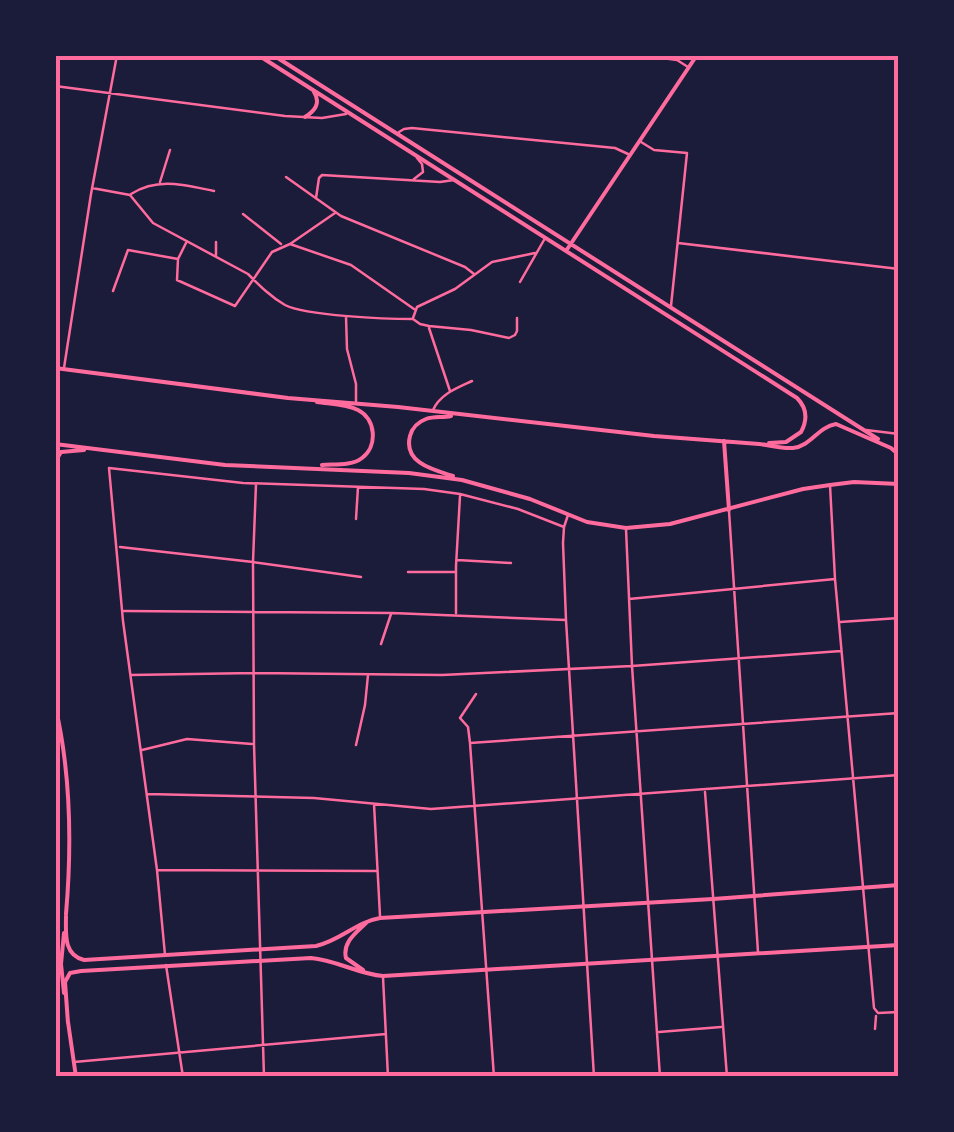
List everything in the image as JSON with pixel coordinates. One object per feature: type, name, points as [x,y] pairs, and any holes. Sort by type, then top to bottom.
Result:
[{"type":"main road","points":[[258,55],[797,398],[806,413],[802,432],[786,442],[759,444]]},
{"type":"main road","points":[[273,55],[899,453]]},
{"type":"main road","points":[[566,251],[696,55]]},
{"type":"main road","points":[[305,118],[317,104],[311,88]]},
{"type":"main road","points":[[543,226],[546,238]]},
{"type":"main road","points":[[546,238],[557,235]]},
{"type":"main road","points":[[55,368],[288,398],[358,410],[367,417],[374,432],[370,449],[360,460],[305,467]]},
{"type":"main road","points":[[288,398],[784,448],[799,447],[823,428],[836,424],[891,448]]},
{"type":"main road","points":[[457,415],[422,421],[412,430],[409,445],[421,464],[462,480]]},
{"type":"main road","points":[[724,441],[729,510]]},
{"type":"main road","points":[[55,444],[225,464],[410,473],[462,480],[510,492],[596,525],[626,528],[670,524],[830,485],[899,482]]},
{"type":"main road","points":[[55,462],[61,452],[94,449]]},
{"type":"main road","points":[[55,704],[68,776],[67,944],[77,958],[324,944],[380,918],[899,885]]},
{"type":"main road","points":[[66,916],[61,974],[76,1077]]},
{"type":"main road","points":[[370,920],[348,941],[344,952],[352,964],[372,974]]},
{"type":"main road","points":[[68,1023],[65,985],[70,973],[317,958],[383,976],[899,945]]},
{"type":"street","points":[[64,369],[92,188],[118,55]]},
{"type":"street","points":[[639,55],[677,60],[688,67]]},
{"type":"street","points":[[55,86],[305,118],[349,114]]},
{"type":"street","points":[[398,134],[412,128],[615,148],[629,154]]},
{"type":"street","points":[[638,140],[654,150],[687,153],[671,308]]},
{"type":"street","points":[[160,183],[170,150]]},
{"type":"street","points":[[408,180],[418,178],[422,172],[422,164],[413,154]]},
{"type":"street","points":[[316,200],[322,175],[455,180]]},
{"type":"street","points":[[286,177],[335,213],[474,274]]},
{"type":"street","points":[[92,188],[130,195],[149,184],[160,183],[214,191]]},
{"type":"street","points":[[130,195],[148,220],[253,278],[259,287],[288,306],[346,315],[414,318],[428,326],[509,338],[517,331],[517,318]]},
{"type":"street","points":[[187,242],[178,259],[177,280],[233,306],[265,259],[335,213]]},
{"type":"street","points":[[243,214],[283,246]]},
{"type":"street","points":[[520,282],[546,238]]},
{"type":"street","points":[[216,242],[216,257]]},
{"type":"street","points":[[678,243],[899,269]]},
{"type":"street","points":[[290,244],[351,266],[415,310]]},
{"type":"street","points":[[114,291],[128,250],[178,259]]},
{"type":"street","points":[[415,310],[456,289],[492,262],[535,254]]},
{"type":"street","points":[[414,318],[415,310]]},
{"type":"street","points":[[346,315],[347,350],[356,384],[356,402]]},
{"type":"street","points":[[428,326],[450,391]]},
{"type":"street","points":[[432,411],[450,391],[472,381]]},
{"type":"street","points":[[858,427],[899,434]]},
{"type":"street","points":[[165,956],[122,611],[110,468],[256,484],[416,488],[518,509],[564,527]]},
{"type":"street","points":[[236,1077],[264,1076],[254,744],[256,484]]},
{"type":"street","points":[[356,519],[358,485]]},
{"type":"street","points":[[830,485],[876,1029]]},
{"type":"street","points":[[456,615],[460,494]]},
{"type":"street","points":[[729,510],[758,954]]},
{"type":"street","points":[[568,515],[564,527],[568,669],[594,1077]]},
{"type":"street","points":[[626,528],[660,1076]]},
{"type":"street","points":[[117,546],[362,577]]},
{"type":"street","points":[[456,560],[511,563]]},
{"type":"street","points":[[408,572],[456,572]]},
{"type":"street","points":[[628,600],[835,578]]},
{"type":"street","points":[[122,611],[253,610],[566,620]]},
{"type":"street","points":[[381,644],[392,613]]},
{"type":"street","points":[[839,622],[899,618]]},
{"type":"street","points":[[130,675],[430,675],[842,651]]},
{"type":"street","points":[[356,745],[366,705],[368,674]]},
{"type":"street","points":[[460,716],[476,694]]},
{"type":"street","points":[[470,743],[899,712]]},
{"type":"street","points":[[451,714],[460,716]]},
{"type":"street","points":[[460,716],[468,727],[470,743],[494,1077]]},
{"type":"street","points":[[140,751],[202,739],[254,744]]},
{"type":"street","points":[[146,794],[374,802],[431,809],[899,775]]},
{"type":"street","points":[[704,790],[726,1077]]},
{"type":"street","points":[[374,802],[380,918]]},
{"type":"street","points":[[156,870],[377,871]]},
{"type":"street","points":[[166,965],[182,1077]]},
{"type":"street","points":[[383,976],[388,1077]]},
{"type":"street","points":[[876,1013],[899,1012]]},
{"type":"street","points":[[658,1032],[722,1027]]},
{"type":"street","points":[[74,1062],[386,1034]]},
{"type":"street","points":[[870,1077],[899,1074]]},
{"type":"street","points":[[639,1077],[668,1077]]}]
